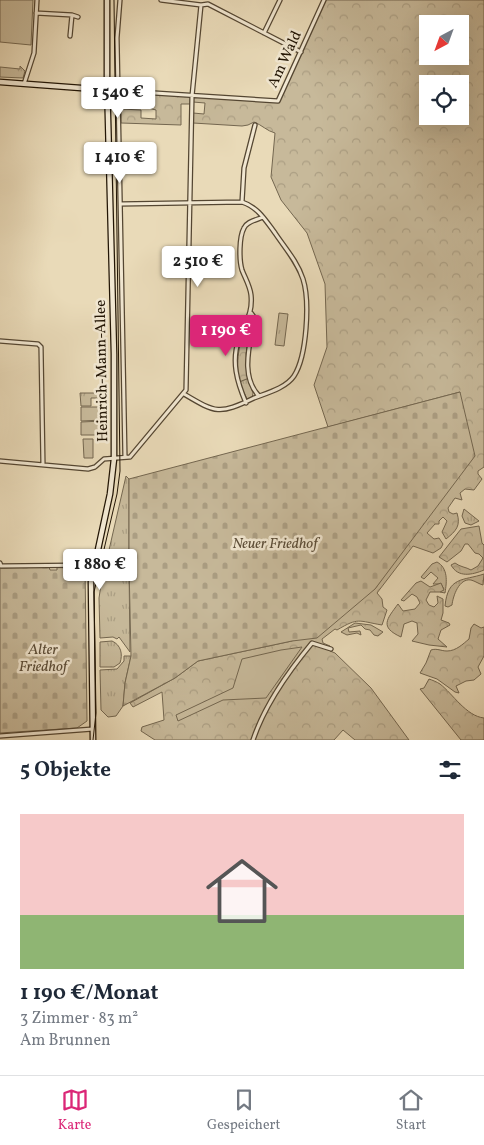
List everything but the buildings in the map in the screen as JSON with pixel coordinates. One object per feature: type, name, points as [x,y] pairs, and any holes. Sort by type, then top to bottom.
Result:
[{"type":"main road","name":"Heinrich-Mann-Allee","points":[[93,740],[90,601],[93,564],[110,494],[114,458],[114,347],[107,0]]},
{"type":"main road","points":[[0,82],[108,90]]},
{"type":"street","points":[[24,84],[34,53],[37,0]]},
{"type":"street","name":"Heinrich-Mann-Allee","points":[[120,0],[117,38],[125,457]]},
{"type":"street","points":[[161,0],[201,5],[209,2],[301,52]]},
{"type":"street","points":[[264,33],[280,0]]},
{"type":"street","name":"Am Wald","points":[[192,96],[278,101],[324,0]]},
{"type":"street","points":[[0,461],[88,469],[104,459],[133,455],[186,390],[192,96],[201,5]]},
{"type":"street","points":[[36,12],[78,17]]},
{"type":"street","points":[[70,36],[72,15]]},
{"type":"street","points":[[108,90],[192,96]]},
{"type":"street","points":[[242,202],[244,168],[255,125]]},
{"type":"street","points":[[121,204],[242,202],[255,209],[263,217],[297,264],[304,280],[307,301],[305,336],[301,358],[291,380],[226,410],[208,408],[184,394]]},
{"type":"street","points":[[246,402],[238,382],[235,361],[239,339],[251,313],[251,294],[241,268],[240,260],[242,232],[248,222],[263,217]]},
{"type":"street","points":[[251,313],[254,317],[247,353],[247,365],[256,393],[259,396]]},
{"type":"street","points":[[0,341],[38,344],[41,347],[42,465]]},
{"type":"street","points":[[0,563],[1,566],[93,564]]},
{"type":"street","points":[[253,740],[275,694],[312,643],[331,649]]},
{"type":"street","points":[[0,736],[93,729]]},
{"type":"green space","points":[[0,0],[33,0],[31,45],[0,42]]},
{"type":"green space","points":[[325,0],[484,0],[484,467],[478,471],[482,479],[474,490],[465,489],[460,493],[462,500],[455,498],[448,508],[449,512],[457,513],[458,525],[446,539],[442,532],[447,521],[443,517],[439,524],[435,524],[427,533],[434,539],[439,538],[443,544],[441,548],[433,553],[413,546],[377,593],[382,599],[383,607],[387,610],[382,625],[363,621],[350,623],[337,630],[335,629],[322,639],[323,643],[330,646],[330,651],[335,653],[371,688],[409,740],[355,740],[343,730],[334,740],[155,740],[141,731],[142,727],[164,720],[162,692],[133,707],[130,703],[175,678],[198,661],[292,641],[375,589],[395,560],[460,392],[328,427],[314,385],[327,347],[325,284],[307,233],[281,200],[271,177],[275,133],[254,122],[242,126],[193,123],[193,113],[204,114],[205,103],[193,102],[193,96],[278,102]]},
{"type":"green space","points":[[20,66],[25,71],[23,78],[0,77],[0,67],[20,69]]},
{"type":"green space","points":[[144,93],[192,96],[191,104],[181,104],[181,125],[121,123],[121,109],[141,110],[141,118],[156,119],[156,110],[148,108],[149,99],[143,98]]},
{"type":"green space","points":[[279,313],[288,314],[284,346],[275,345]]},
{"type":"green space","points":[[250,317],[253,318],[246,354],[249,378],[239,382],[239,349]]},
{"type":"green space","points":[[249,378],[253,393],[252,398],[247,399],[239,382]]},
{"type":"green space","name":"Neuer Friedhof","points":[[460,392],[475,456],[375,589],[317,638],[292,641],[198,661],[175,678],[123,706],[125,683],[131,656],[129,479]]},
{"type":"green space","points":[[80,393],[103,393],[103,398],[91,398],[91,406],[81,406]]},
{"type":"green space","points":[[81,407],[102,407],[103,420],[81,421]]},
{"type":"green space","points":[[103,421],[103,435],[81,435],[81,422]]},
{"type":"green space","points":[[83,439],[93,439],[93,458],[84,458]]},
{"type":"green space","points":[[126,476],[129,479],[130,652],[119,637],[117,639],[113,637],[100,638],[99,598]]},
{"type":"green space","points":[[464,509],[479,521],[471,525],[465,523],[462,516]]},
{"type":"green space","points":[[479,526],[484,545],[484,570],[470,574],[461,574],[451,565],[455,563],[471,570],[478,566],[483,558],[475,553],[468,544],[465,544],[461,551],[447,562],[439,557],[461,529]]},
{"type":"green space","points":[[437,562],[445,571],[445,593],[440,592],[444,589],[441,584],[433,584],[438,578],[431,572],[424,579],[421,577],[432,564]]},
{"type":"green space","name":"Alter Friedhof","points":[[85,566],[87,721],[77,728],[0,733],[0,568],[49,567],[50,570],[57,570],[57,567]]},
{"type":"green space","points":[[484,574],[483,585],[471,580],[463,582],[455,593],[452,605],[445,606],[449,589],[453,585],[463,579]]},
{"type":"green space","points":[[421,581],[430,587],[441,583],[444,590],[430,592],[426,600],[429,605],[434,607],[438,603],[437,596],[443,599],[441,620],[450,625],[441,630],[438,639],[447,647],[412,641],[418,634],[417,623],[412,621],[404,624],[401,637],[387,626],[388,618],[398,604],[403,611],[415,609],[420,603],[417,597],[412,594],[404,601],[401,600],[416,583]]},
{"type":"green space","points":[[355,623],[371,625],[383,632],[378,636],[374,635],[370,630],[365,629],[361,625],[348,628],[349,632],[360,631],[361,635],[357,633],[347,635],[341,632]]},
{"type":"green space","points":[[474,624],[481,628],[484,627],[484,656],[478,667],[481,674],[474,680],[466,681],[456,686],[459,693],[437,679],[420,673],[431,650],[450,651],[459,647],[469,639],[471,628]]},
{"type":"green space","points":[[112,641],[120,650],[120,663],[114,667],[100,667],[100,642]]},
{"type":"green space","points":[[302,647],[266,698],[223,700],[178,721],[176,715],[233,688],[242,659]]},
{"type":"green space","points":[[124,656],[131,656],[125,683],[123,706],[116,716],[108,717],[101,710],[100,670],[117,669],[124,661]]},
{"type":"green space","points":[[429,679],[445,688],[471,713],[484,718],[484,740],[461,740],[420,689],[424,688]]},
{"type":"tram line","points":[[93,740],[96,713],[94,592],[117,494],[120,471],[114,0]]}]
